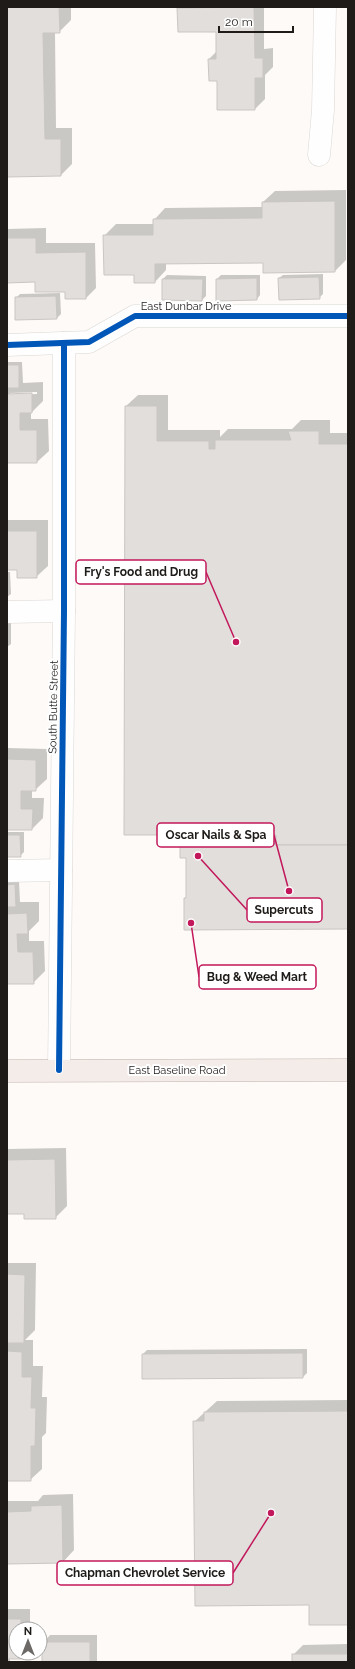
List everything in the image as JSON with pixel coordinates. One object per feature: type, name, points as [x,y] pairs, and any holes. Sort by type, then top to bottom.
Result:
[{"type":"main road","name":"East Baseline Road","points":[[7,1071],[348,1070]]},
{"type":"street","points":[[320,154],[323,110],[324,7]]},
{"type":"street","name":"East Dunbar Drive","points":[[7,345],[89,342],[135,316],[348,316]]},
{"type":"street","name":"South Butte Street","points":[[59,1070],[64,611],[64,343]]},
{"type":"street","points":[[7,612],[64,611]]},
{"type":"street","points":[[7,871],[61,870]]},
{"type":"building","points":[[7,7],[59,7],[60,33],[43,33],[45,139],[61,139],[61,176],[7,177]]},
{"type":"building","points":[[254,7],[255,58],[263,58],[263,78],[255,78],[255,110],[217,110],[217,81],[209,81],[208,59],[216,59],[216,32],[178,32],[177,8]]},
{"type":"building","points":[[335,201],[335,272],[263,273],[263,263],[155,264],[155,283],[134,283],[134,275],[104,275],[103,235],[153,235],[153,219],[262,218],[262,202]]},
{"type":"building","points":[[7,238],[36,238],[36,253],[86,252],[86,299],[65,299],[65,292],[35,292],[35,282],[7,283]]},
{"type":"building","points":[[319,277],[320,299],[279,300],[278,278]]},
{"type":"building","points":[[257,278],[257,300],[216,301],[216,279]]},
{"type":"building","points":[[162,279],[203,279],[202,301],[162,300]]},
{"type":"building","points":[[56,296],[57,319],[15,320],[15,297]]},
{"type":"building","points":[[7,365],[19,365],[19,388],[7,388]]},
{"type":"building","points":[[32,393],[32,413],[20,413],[20,430],[37,430],[37,463],[7,463],[7,394]]},
{"type":"building","points":[[125,406],[157,406],[157,441],[209,441],[209,449],[215,449],[215,440],[291,440],[288,431],[319,431],[319,444],[348,444],[348,845],[276,845],[276,835],[124,835]]},
{"type":"building","points":[[7,531],[37,531],[37,578],[17,578],[17,570],[7,570]]},
{"type":"building","points":[[7,759],[36,760],[36,791],[21,791],[21,809],[33,809],[32,830],[7,830]]},
{"type":"building","points":[[7,835],[20,835],[21,857],[7,857]]},
{"type":"building","points":[[180,845],[348,845],[348,929],[184,930],[186,858],[180,858]]},
{"type":"building","points":[[15,884],[16,907],[7,907],[7,885]]},
{"type":"building","points":[[27,913],[28,934],[17,934],[18,952],[33,952],[34,984],[7,984],[7,914]]},
{"type":"building","points":[[55,1159],[56,1219],[24,1219],[24,1214],[7,1214],[7,1160]]},
{"type":"building","points":[[7,1274],[25,1275],[24,1343],[7,1343]]},
{"type":"building","points":[[7,1351],[22,1352],[22,1377],[32,1377],[31,1408],[36,1408],[35,1446],[31,1446],[31,1481],[7,1481]]},
{"type":"building","points":[[303,1353],[303,1378],[142,1379],[142,1354]]},
{"type":"building","points":[[348,1411],[348,1625],[309,1625],[309,1605],[195,1606],[193,1421],[204,1421],[204,1412]]},
{"type":"building","points":[[62,1505],[63,1563],[7,1564],[7,1512],[31,1511],[31,1506]]},
{"type":"building","points":[[7,1619],[21,1619],[21,1621],[8,1621],[7,1659]]},
{"type":"building","points":[[48,1642],[90,1642],[90,1662],[42,1662],[48,1661]]},
{"type":"building","points":[[292,1654],[348,1654],[348,1662],[292,1662]]},
{"type":"cycle path","points":[[7,345],[89,342],[135,316],[348,316]]},
{"type":"cycle path","points":[[59,1070],[64,611],[64,343]]},
{"type":"place","name":"Fry's Food and Drug","points":[[236,642]]},
{"type":"place","name":"Supercuts","points":[[198,856]]},
{"type":"place","name":"Oscar Nails & Spa","points":[[289,891]]},
{"type":"place","name":"Bug & Weed Mart","points":[[191,923]]},
{"type":"place","name":"Chapman Chevrolet Service","points":[[271,1513]]}]
